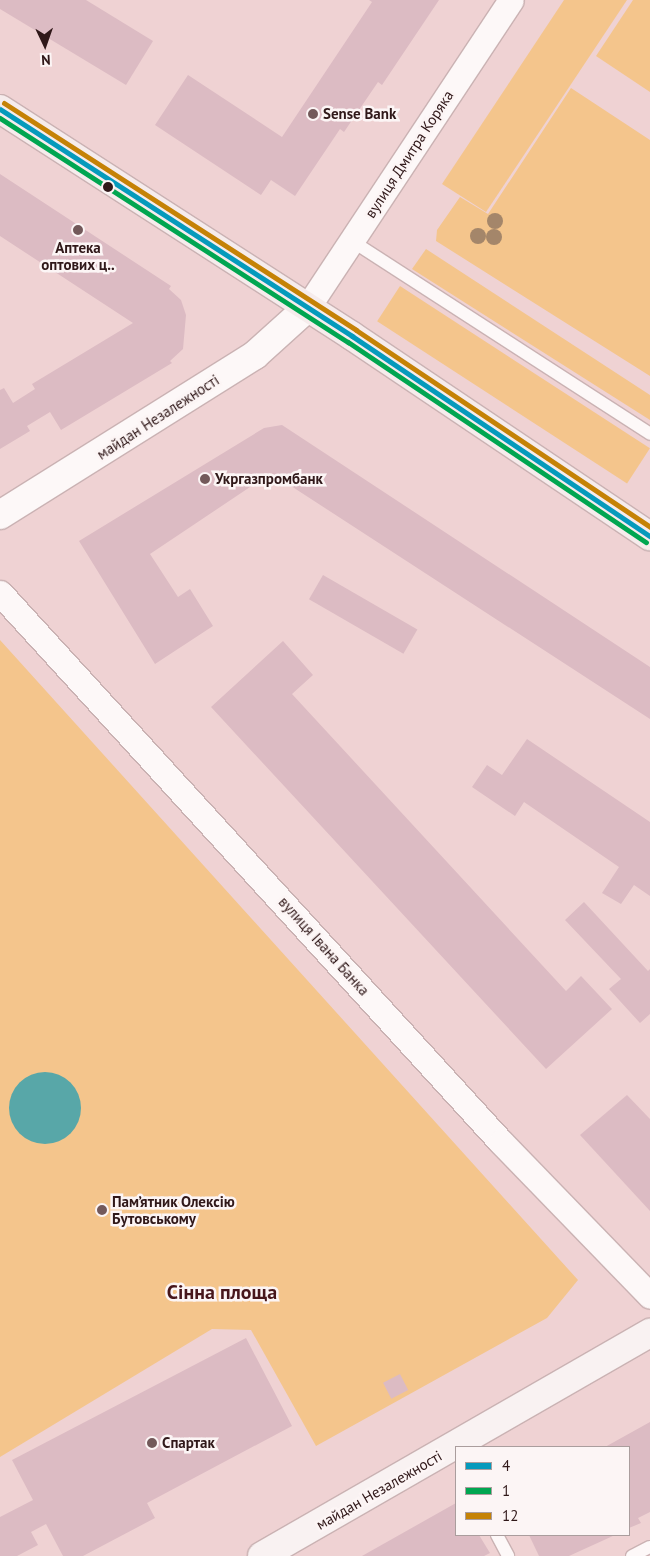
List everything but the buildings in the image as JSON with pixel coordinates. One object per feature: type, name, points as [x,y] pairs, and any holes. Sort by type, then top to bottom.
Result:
[{"type":"main road","points":[[0,109],[307,308],[650,536]]},
{"type":"main road","name":"майдан Незалежності","points":[[462,1446],[650,1333]]},
{"type":"main road","name":"майдан Незалежності","points":[[262,1556],[292,1549],[455,1450]]},
{"type":"street","name":"вулиця Дмитра Коряка","points":[[307,308],[511,0]]},
{"type":"street","name":"майдан Незалежності","points":[[0,515],[255,355],[307,308]]},
{"type":"street","name":"вулиця Івана Банка","points":[[0,593],[501,1142],[650,1296]]},
{"type":"lane","points":[[352,241],[650,434]]},
{"type":"lane","points":[[498,1536],[508,1556]]},
{"type":"lane","points":[[632,1556],[650,1547]]},
{"type":"shaded area","points":[[564,0],[627,0],[486,212],[442,184]]},
{"type":"shaded area","points":[[633,0],[650,0],[650,92],[596,56]]},
{"type":"shaded area","points":[[571,88],[650,140],[650,376],[436,241],[437,230],[460,197],[488,214]]},
{"type":"shaded area","points":[[426,249],[650,395],[650,420],[412,269]]},
{"type":"shaded area","points":[[400,286],[650,448],[627,484],[377,321]]},
{"type":"shaded area","points":[[0,640],[578,1280],[547,1318],[316,1446],[251,1330],[212,1329],[0,1457]]},
{"type":"water","points":[[52,1072],[71,1082],[79,1094],[81,1108],[79,1122],[71,1134],[59,1142],[38,1144],[19,1134],[11,1122],[9,1101],[19,1082],[31,1074]]},
{"type":"transit line","name":"12","points":[[4,103],[356,330],[650,527]]},
{"type":"transit line","name":"4","points":[[0,109],[352,336],[650,536]]},
{"type":"transit line","name":"1","points":[[0,118],[348,342],[646,542]]},
{"type":"place","name":"Sense Bank","points":[[313,114]]},
{"type":"place","name":"Аптека оптових ц..","points":[[78,230]]},
{"type":"place","name":"Укргазпромбанк","points":[[205,479]]},
{"type":"place","name":"Пам’ятник Олексію Бутовському","points":[[102,1210]]},
{"type":"place","name":"Спартак","points":[[152,1443]]},
{"type":"district","name":"Сінна площа","points":[[222,1292]]}]
